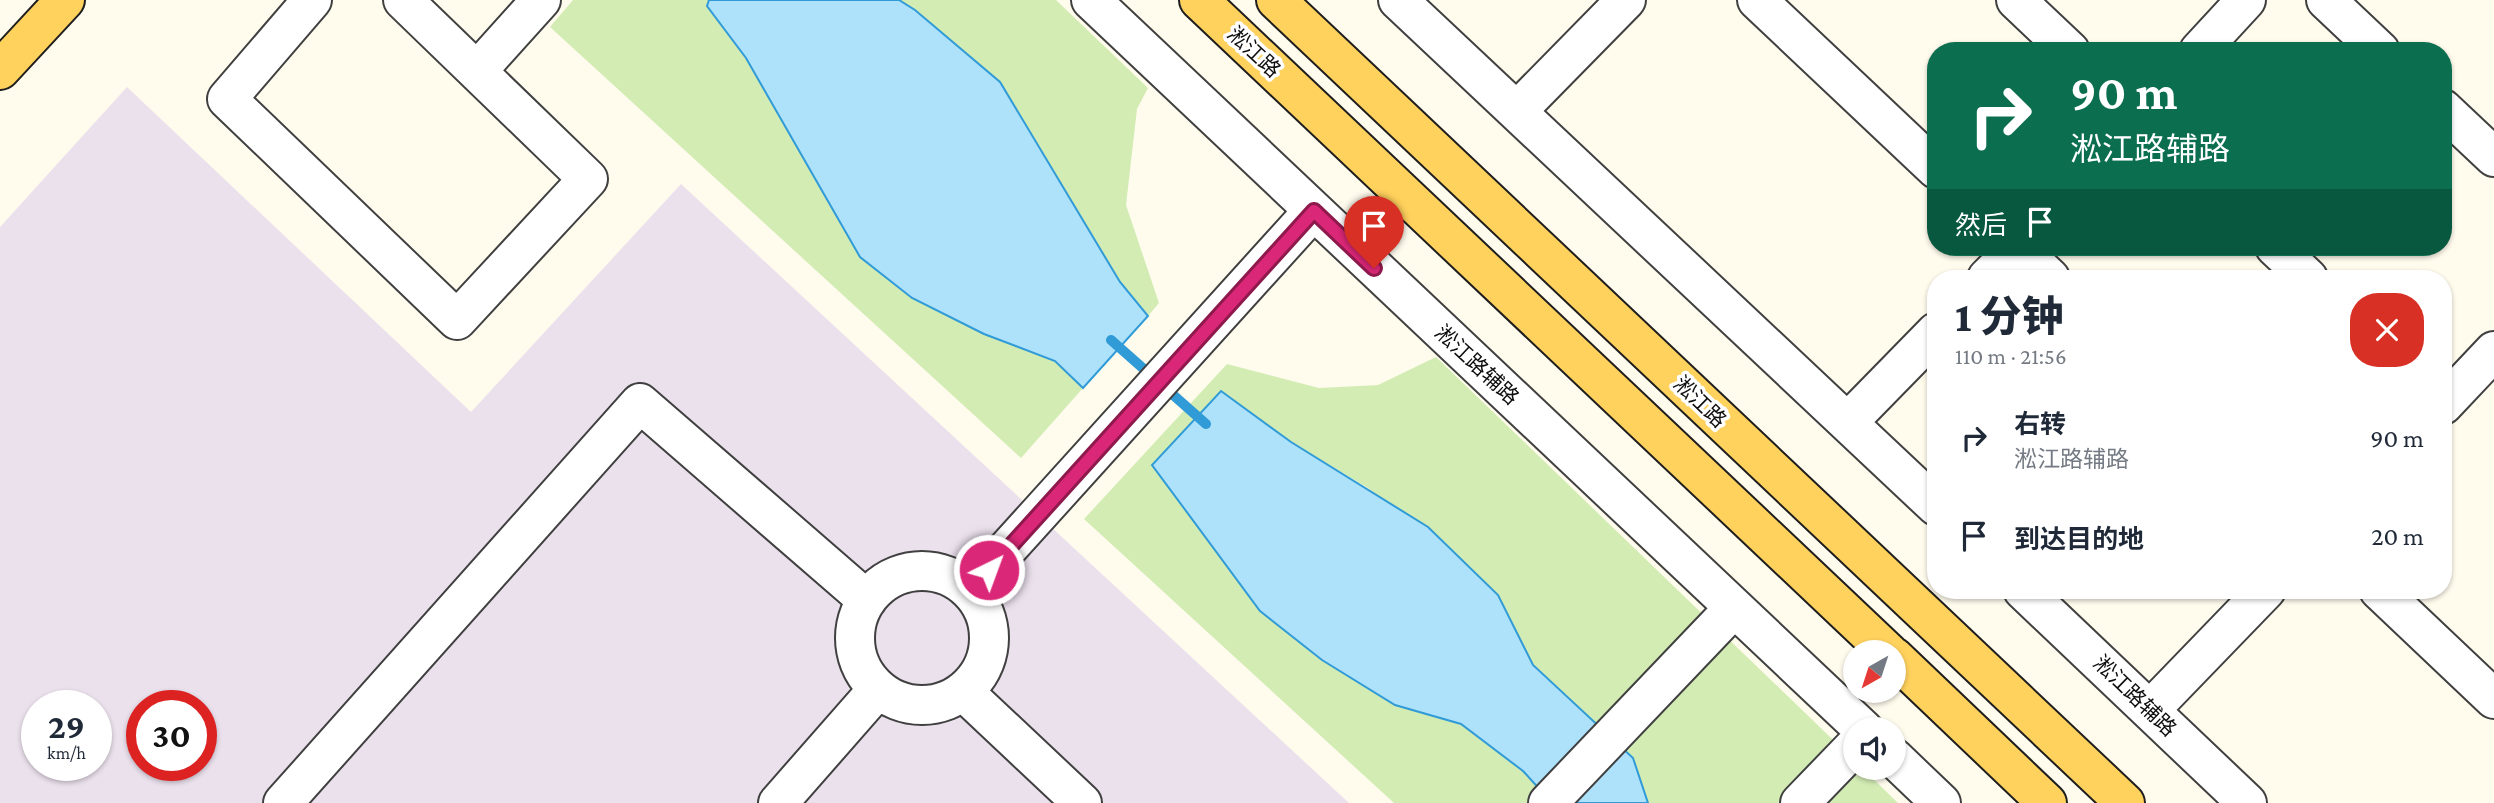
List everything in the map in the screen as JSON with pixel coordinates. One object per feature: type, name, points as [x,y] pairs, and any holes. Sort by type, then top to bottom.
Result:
[{"type":"main road","points":[[0,70],[65,0]]},
{"type":"main road","name":"淞江路","points":[[1199,0],[1875,640]]},
{"type":"main road","name":"淞江路","points":[[1276,0],[2125,803]]},
{"type":"main road","points":[[1906,668],[2047,803]]},
{"type":"street","points":[[312,0],[227,99],[457,320],[589,179],[403,0]]},
{"type":"street","points":[[478,70],[541,0]]},
{"type":"street","name":"淞江路辅路","points":[[1091,0],[1850,717]]},
{"type":"street","points":[[1398,0],[1927,497]]},
{"type":"street","points":[[1517,111],[1626,0]]},
{"type":"street","points":[[1757,0],[1927,161]]},
{"type":"street","points":[[2016,0],[2060,42]]},
{"type":"street","points":[[2207,42],[2246,0]]},
{"type":"street","points":[[2326,0],[2370,42]]},
{"type":"street","points":[[2452,117],[2494,157]]},
{"type":"street","points":[[970,590],[1314,211]]},
{"type":"street","points":[[1995,270],[2009,256]]},
{"type":"street","points":[[2027,256],[2042,270]]},
{"type":"street","points":[[2285,256],[2299,270]]},
{"type":"street","points":[[1848,422],[1927,341]]},
{"type":"street","points":[[2452,395],[2494,351]]},
{"type":"street","points":[[283,803],[640,403],[867,600]]},
{"type":"street","points":[[932,570],[953,577],[970,590],[983,609],[990,631],[988,654],[979,675],[964,692],[944,702],[921,705],[898,701],[878,689],[864,673],[856,653],[855,631],[867,600],[889,578],[910,571],[932,570]]},
{"type":"street","name":"淞江路辅路","points":[[2033,599],[2247,803]]},
{"type":"street","points":[[2150,710],[2257,599]]},
{"type":"street","points":[[2388,599],[2494,699]]},
{"type":"street","points":[[1554,797],[1734,608]]},
{"type":"street","points":[[778,803],[878,689]]},
{"type":"street","points":[[964,692],[1082,803]]},
{"type":"street","points":[[1800,803],[1843,758]]},
{"type":"street","points":[[1906,769],[1941,803]]},
{"type":"shaded area","points":[[127,87],[471,412],[681,184],[1349,803],[0,803],[0,227]]},
{"type":"green space","points":[[573,0],[709,0],[707,7],[746,58],[860,257],[912,298],[984,334],[1055,361],[1083,388],[1021,458],[550,27]]},
{"type":"green space","points":[[899,0],[1056,0],[1148,88],[1137,109],[1126,205],[1159,303],[1148,316],[1120,282],[1000,82],[915,10]]},
{"type":"green space","points":[[1436,357],[1843,749],[1843,780],[1874,780],[1898,803],[1648,803],[1633,758],[1533,664],[1498,595],[1368,488],[1291,442],[1221,391],[1152,465],[1260,611],[1322,660],[1395,705],[1461,724],[1523,771],[1552,803],[1394,803],[1084,519],[1227,364],[1319,388],[1378,385]]},
{"type":"water","points":[[709,0],[899,0],[915,10],[1000,82],[1120,282],[1148,316],[1083,388],[1055,361],[984,334],[912,298],[860,257],[746,58],[707,6]]},
{"type":"water","points":[[1221,391],[1291,442],[1428,527],[1498,595],[1533,665],[1633,758],[1648,803],[1552,803],[1523,771],[1461,724],[1395,705],[1322,660],[1260,611],[1152,465]]},
{"type":"waterway","points":[[1111,340],[1206,424]]},
{"type":"route","points":[[989,570],[1314,211],[1374,268]]}]
